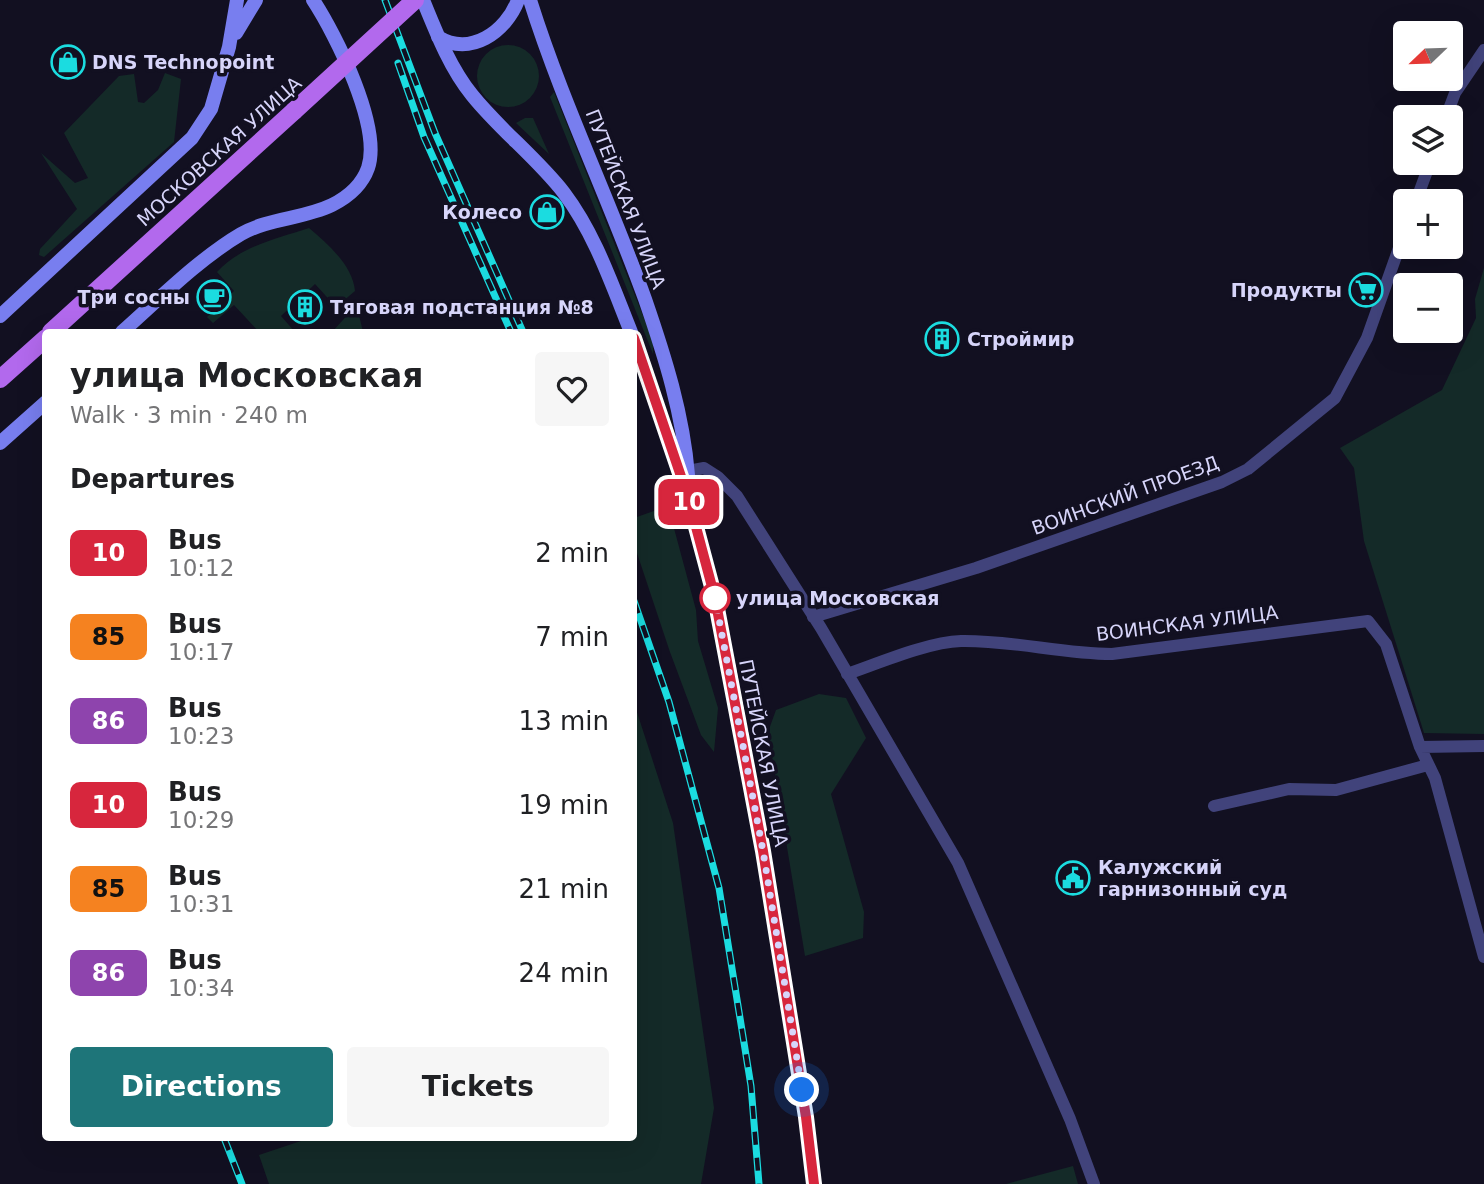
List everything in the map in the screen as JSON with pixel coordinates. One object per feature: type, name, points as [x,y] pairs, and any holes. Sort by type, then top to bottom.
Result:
[{"type":"main road","name":"МОСКОВСКАЯ УЛИЦА","points":[[54,329],[415,0]]},
{"type":"main road","points":[[0,379],[42,342]]},
{"type":"street","points":[[0,316],[192,138],[211,109],[229,47],[237,0]]},
{"type":"street","points":[[229,47],[256,0]]},
{"type":"street","points":[[423,0],[437,36],[471,93],[553,180],[579,216],[606,269],[630,329]]},
{"type":"street","points":[[437,36],[461,46],[485,39],[507,21],[519,0]]},
{"type":"street","name":"ПУТЕЙСКАЯ УЛИЦА","points":[[530,0],[548,53],[624,240],[667,362],[675,391],[688,471],[688,497]]},
{"type":"street","points":[[125,329],[178,283],[241,234],[264,224],[330,206],[358,186],[368,169],[370,131],[345,58],[313,1]]},
{"type":"street","points":[[1450,105],[1455,93],[1484,50]]},
{"type":"street","name":"ВОИНСКИЙ ПРОЕЗД","points":[[813,617],[976,568],[1222,482],[1248,469],[1335,398],[1367,338],[1395,259]]},
{"type":"street","name":"ПУТЕЙСКАЯ УЛИЦА","points":[[637,347],[688,497],[715,598],[763,851],[806,1117],[814,1184]]},
{"type":"street","points":[[0,443],[42,406]]},
{"type":"street","points":[[688,471],[704,468],[718,477],[737,496],[813,617],[958,863],[1070,1119],[1094,1184]]},
{"type":"street","name":"ВОИНСКАЯ УЛИЦА","points":[[847,674],[918,650],[958,641],[1021,643],[1087,654],[1112,654],[1368,621],[1386,644],[1420,747]]},
{"type":"street","points":[[1484,746],[1420,747],[1435,778],[1484,957]]},
{"type":"street","points":[[1214,806],[1289,789],[1336,790],[1428,765]]},
{"type":"green space","points":[[508,45],[520,47],[530,54],[537,64],[537,88],[530,98],[520,105],[508,107],[496,105],[486,98],[479,88],[477,76],[479,64],[486,54],[496,47]]},
{"type":"green space","points":[[165,73],[181,79],[174,142],[44,257],[39,255],[40,249],[77,209],[41,153],[75,183],[88,178],[64,133],[119,76],[134,74],[138,102],[144,103],[158,90]]},
{"type":"green space","points":[[554,92],[653,341],[653,354],[550,97]]},
{"type":"green space","points":[[525,118],[533,118],[549,154],[516,123]]},
{"type":"green space","points":[[309,228],[345,264],[355,291],[336,307],[315,284],[281,316],[292,329],[256,329],[234,305],[213,323],[207,317],[234,291],[217,272],[226,263],[260,244]]},
{"type":"green space","points":[[1484,268],[1484,734],[1424,733],[1364,541],[1354,468],[1340,448],[1442,390],[1476,318],[1475,299]]},
{"type":"green space","points":[[352,310],[358,311],[362,329],[335,329]]},
{"type":"green space","points":[[668,506],[696,610],[698,641],[718,708],[714,752],[701,735],[637,553],[637,517]]},
{"type":"green space","points":[[819,694],[846,698],[866,738],[831,794],[864,912],[863,938],[805,956],[768,732],[776,710]]},
{"type":"green space","points":[[637,712],[673,823],[714,1108],[701,1184],[269,1184],[259,1155],[301,1141],[637,1141]]},
{"type":"green space","points":[[1073,1166],[1078,1184],[1006,1184]]},
{"type":"railway","points":[[385,0],[435,133],[522,329]]},
{"type":"railway","points":[[398,63],[424,137],[510,329]]},
{"type":"railway","points":[[637,610],[669,702],[719,888],[751,1086],[759,1184]]},
{"type":"railway","points":[[225,1141],[242,1184]]},
{"type":"bus line","name":"10","points":[[637,346],[688,497],[715,598],[763,851],[806,1117],[814,1184]]},
{"type":"place","name":"DNS Technopoint","points":[[68,62]]},
{"type":"place","name":"Колесо","points":[[547,212]]},
{"type":"place","name":"Продукты","points":[[1366,290]]},
{"type":"place","name":"Три сосны","points":[[214,297]]},
{"type":"place","name":"Тяговая подстанция №8","points":[[305,307]]},
{"type":"place","name":"Строймир","points":[[942,339]]},
{"type":"place","name":"улица Московская","points":[[715,598]]},
{"type":"place","name":"Калужский гарнизонный суд","points":[[1073,878]]},
{"type":"route","points":[[715,598],[763,851],[802,1090]]}]
